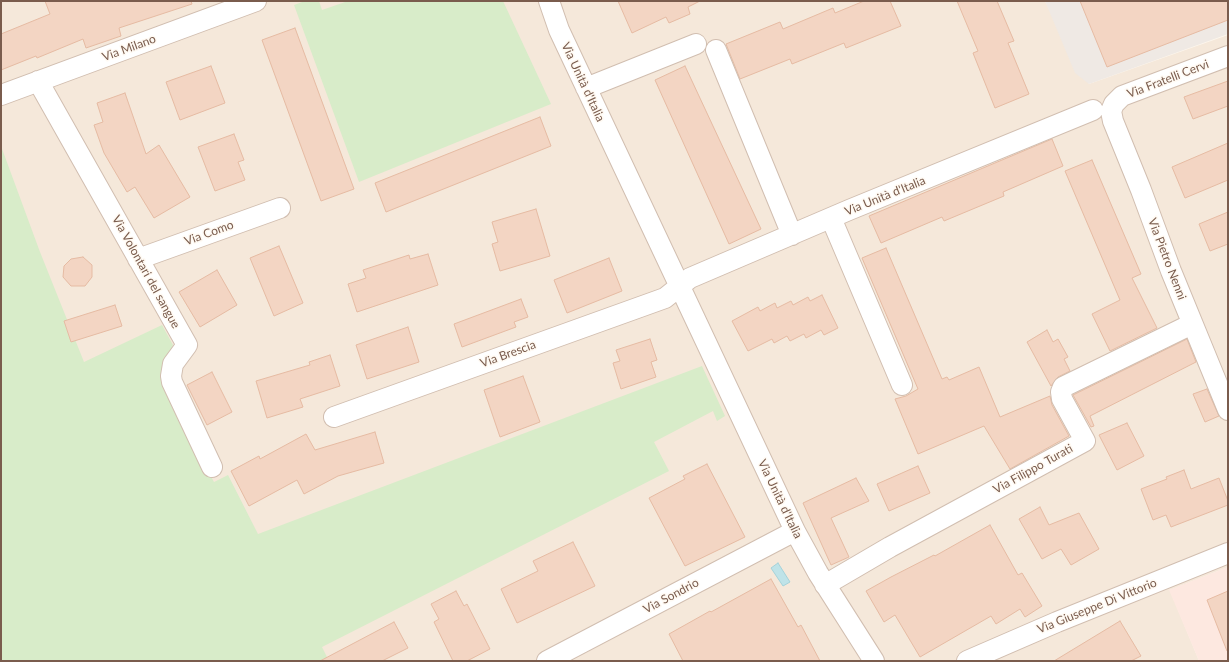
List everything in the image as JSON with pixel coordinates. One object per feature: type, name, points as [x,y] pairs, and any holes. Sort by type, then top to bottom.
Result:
[{"type":"street","name":"Via Milano","points":[[1,95],[256,1]]},
{"type":"street","name":"Via Unità d'Italia","points":[[539,1],[559,30]]},
{"type":"street","name":"Via Unità d'Italia","points":[[549,1],[559,30],[795,531],[825,585],[874,661]]},
{"type":"street","points":[[586,88],[696,44]]},
{"type":"street","points":[[716,50],[792,235]]},
{"type":"street","name":"Via Fratelli Cervi","points":[[1102,109],[1122,96],[1228,56]]},
{"type":"street","name":"Via Volontari del sangue","points":[[38,81],[186,345],[173,364],[171,376],[172,382],[212,467]]},
{"type":"street","name":"Via Unità d'Italia","points":[[680,286],[690,278],[831,218],[1102,109]]},
{"type":"street","name":"Via Pietro Nenni","points":[[1102,109],[1112,121],[1141,190],[1171,271],[1228,410]]},
{"type":"street","name":"Via Como","points":[[138,259],[280,208]]},
{"type":"street","points":[[831,218],[902,385]]},
{"type":"street","name":"Via Brescia","points":[[334,417],[665,298],[680,286]]},
{"type":"street","name":"Via Filippo Turati","points":[[825,585],[890,547],[1085,441],[1062,399],[1061,392],[1063,387],[1192,324]]},
{"type":"street","name":"Via Sondrio","points":[[547,661],[795,531]]},
{"type":"street","name":"Via Giuseppe Di Vittorio","points":[[967,661],[1057,622],[1228,553]]},
{"type":"shaded area","points":[[1,1],[1045,1],[1089,84],[1228,35],[1228,567],[1170,590],[1199,661],[1,661]]},
{"type":"shaded area","points":[[1045,1],[1228,1],[1228,34],[1089,84],[1075,73]]},
{"type":"shaded area","points":[[1228,567],[1228,661],[1199,661],[1169,590]]},
{"type":"green space","points":[[305,1],[319,1],[322,10],[348,1],[503,1],[551,104],[359,182],[294,5]]},
{"type":"green space","points":[[1,146],[40,252],[84,362],[162,325],[173,345],[167,362],[182,424],[214,482],[228,475],[258,534],[702,366],[725,416],[717,421],[713,411],[654,442],[669,471],[322,647],[329,661],[1,661]]},
{"type":"water","points":[[778,563],[790,582],[783,586],[771,568]]},
{"type":"building","points":[[45,1],[191,1],[192,4],[119,28],[121,36],[86,48],[83,39],[37,58],[36,56],[1,70],[1,34],[50,14]]},
{"type":"building","points":[[618,1],[700,1],[688,7],[690,14],[669,23],[666,17],[632,33]]},
{"type":"building","points":[[864,1],[890,1],[901,26],[846,48],[844,43],[792,64],[790,59],[740,79],[726,44],[780,22],[783,29],[833,8],[835,13]]},
{"type":"building","points":[[957,1],[997,1],[1014,41],[1008,43],[1029,94],[995,108],[973,53],[978,51]]},
{"type":"building","points":[[1080,1],[1228,1],[1228,20],[1107,67]]},
{"type":"building","points":[[295,28],[354,189],[321,201],[262,40]]},
{"type":"building","points":[[211,66],[225,103],[180,120],[166,82]]},
{"type":"building","points":[[685,66],[761,229],[729,244],[655,80]]},
{"type":"building","points":[[1228,81],[1228,106],[1193,119],[1184,97]]},
{"type":"building","points":[[125,93],[146,154],[159,145],[190,197],[154,218],[135,187],[127,192],[104,153],[94,125],[103,122],[97,103]]},
{"type":"building","points":[[540,117],[551,146],[386,212],[375,183]]},
{"type":"building","points":[[234,134],[244,160],[238,162],[245,180],[215,191],[198,147]]},
{"type":"building","points":[[1052,139],[1063,166],[1003,192],[1004,196],[944,221],[942,217],[881,243],[869,216]]},
{"type":"building","points":[[1228,143],[1228,180],[1185,198],[1172,167]]},
{"type":"building","points":[[1092,160],[1141,274],[1132,278],[1157,328],[1110,351],[1092,314],[1120,300],[1065,171]]},
{"type":"building","points":[[536,209],[550,256],[500,271],[492,244],[498,242],[492,222]]},
{"type":"building","points":[[1228,212],[1228,244],[1210,251],[1199,224]]},
{"type":"building","points":[[279,246],[303,303],[274,316],[250,258]]},
{"type":"building","points":[[886,248],[942,379],[947,377],[949,380],[979,367],[1000,417],[1050,396],[1052,405],[1069,436],[1010,469],[984,426],[918,454],[895,399],[906,396],[918,389],[862,258]]},
{"type":"building","points":[[428,254],[438,285],[357,312],[348,284],[366,278],[363,270],[409,255],[410,259]]},
{"type":"building","points":[[83,257],[92,265],[92,277],[85,286],[71,286],[63,277],[64,266],[71,259]]},
{"type":"building","points":[[609,258],[622,291],[567,313],[554,280]]},
{"type":"building","points":[[217,270],[237,305],[200,327],[179,292]]},
{"type":"building","points":[[822,295],[838,328],[824,335],[821,330],[806,338],[804,334],[790,341],[787,336],[774,343],[772,339],[748,351],[732,321],[758,307],[760,311],[775,303],[777,308],[791,301],[793,305],[808,297],[810,301]]},
{"type":"building","points":[[521,299],[528,317],[514,322],[516,327],[462,347],[454,324]]},
{"type":"building","points":[[115,305],[122,326],[71,342],[64,321]]},
{"type":"building","points":[[408,327],[419,362],[367,379],[356,345]]},
{"type":"building","points":[[1047,330],[1053,342],[1058,339],[1068,357],[1064,359],[1070,371],[1058,377],[1051,386],[1027,342]]},
{"type":"building","points":[[650,339],[657,360],[651,362],[656,377],[621,389],[613,363],[620,361],[616,350]]},
{"type":"building","points":[[1187,339],[1196,362],[1090,416],[1094,426],[1091,427],[1073,395]]},
{"type":"building","points":[[330,355],[340,386],[300,399],[303,407],[267,418],[256,381],[310,365],[309,362]]},
{"type":"building","points":[[212,372],[232,412],[207,425],[187,385]]},
{"type":"building","points":[[523,376],[540,422],[500,437],[484,390]]},
{"type":"building","points":[[1207,389],[1219,416],[1205,422],[1193,394]]},
{"type":"building","points":[[1127,423],[1144,456],[1117,470],[1099,435]]},
{"type":"building","points":[[375,432],[384,463],[338,476],[304,494],[297,480],[249,506],[231,471],[259,456],[260,459],[306,434],[315,450]]},
{"type":"building","points":[[707,464],[745,537],[685,566],[649,498],[685,479],[683,476]]},
{"type":"building","points":[[918,466],[930,493],[889,511],[877,484]]},
{"type":"building","points":[[1184,470],[1191,489],[1219,478],[1228,501],[1228,505],[1171,527],[1166,515],[1153,520],[1141,489],[1167,479],[1166,477]]},
{"type":"building","points":[[856,478],[869,501],[831,518],[849,557],[831,565],[803,503]]},
{"type":"building","points":[[1040,507],[1049,525],[1079,513],[1099,549],[1071,565],[1061,549],[1042,559],[1019,519]]},
{"type":"building","points":[[990,525],[1018,575],[1022,573],[1042,606],[1025,617],[1020,609],[996,624],[991,616],[920,657],[895,615],[884,622],[866,591],[934,555],[935,556]]},
{"type":"building","points":[[573,542],[595,586],[517,623],[501,589],[538,571],[533,561]]},
{"type":"building","points":[[771,579],[798,627],[801,625],[820,661],[683,661],[669,634]]},
{"type":"building","points":[[456,591],[464,606],[467,604],[490,649],[467,661],[453,661],[434,622],[439,619],[431,604]]},
{"type":"building","points":[[1228,591],[1228,651],[1227,651],[1207,600]]},
{"type":"building","points":[[1120,621],[1141,656],[1131,661],[1054,661]]},
{"type":"building","points":[[394,622],[408,648],[382,661],[320,661]]}]
